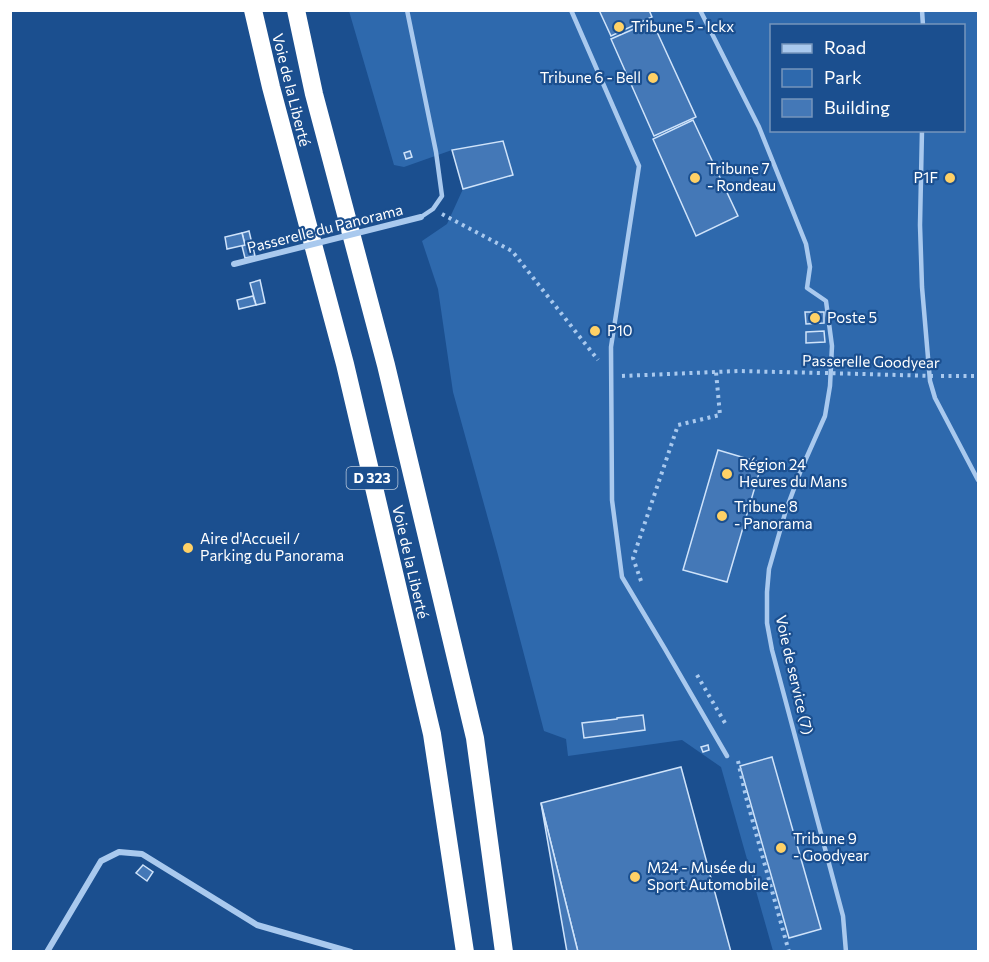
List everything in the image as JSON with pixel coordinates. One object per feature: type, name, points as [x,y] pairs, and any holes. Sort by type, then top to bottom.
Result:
[{"type":"highway","name":"Voie de la Liberté","points":[[253,10],[271,87],[345,364],[432,734],[465,951]]},
{"type":"highway","name":"Voie de la Liberté","points":[[296,10],[314,94],[386,365],[475,738],[504,951]]},
{"type":"street","name":"Passerelle du Panorama","points":[[234,264],[421,217]]},
{"type":"street","points":[[47,951],[101,861],[119,852],[142,854],[257,925],[351,951]]},
{"type":"lane","points":[[407,10],[436,152],[442,196],[433,209],[421,217]]},
{"type":"lane","points":[[571,10],[639,166],[611,347],[612,500],[622,577],[727,756]]},
{"type":"lane","name":"Voie de service (7)","points":[[700,10],[759,127],[806,244],[810,267],[807,288],[826,301],[832,346],[830,386],[825,416],[786,510],[769,569],[767,623],[843,916],[846,951]]},
{"type":"lane","points":[[922,132],[920,225],[922,287],[930,381],[935,398],[978,480]]},
{"type":"lane","points":[[973,470],[978,467]]},
{"type":"path","points":[[433,209],[512,251],[611,376]]},
{"type":"path","points":[[646,590],[633,558],[678,425],[720,415],[716,372]]},
{"type":"path","name":"Passerelle Goodyear","points":[[611,376],[716,372],[978,376]]},
{"type":"path","points":[[695,673],[728,730]]},
{"type":"path","points":[[736,751],[746,797],[789,951]]},
{"type":"green space","name":"Région 24 Heures du Mans","points":[[349,11],[978,11],[978,951],[773,951],[721,767],[682,740],[568,756],[566,739],[544,731],[453,392],[438,289],[422,241],[447,224],[463,189],[452,150],[404,167],[394,165]]},
{"type":"building","name":"Tribune 5 - Ickx","points":[[599,10],[649,10],[652,17],[611,36]]},
{"type":"building","name":"Tribune 6 - Bell","points":[[652,21],[696,117],[654,136],[611,39]]},
{"type":"building","name":"Tribune 7 - Rondeau","points":[[693,120],[738,216],[696,236],[653,139]]},
{"type":"building","points":[[503,141],[513,175],[463,189],[452,150]]},
{"type":"building","points":[[410,151],[412,157],[406,159],[404,153]]},
{"type":"building","points":[[249,231],[255,256],[245,258],[242,233]]},
{"type":"building","points":[[242,233],[245,245],[227,249],[225,237]]},
{"type":"building","points":[[260,280],[265,303],[256,305],[250,283]]},
{"type":"building","points":[[253,296],[256,305],[239,309],[237,300]]},
{"type":"building","name":"Poste 5","points":[[805,312],[824,312],[824,323],[806,324]]},
{"type":"building","points":[[824,331],[825,342],[806,343],[806,332]]},
{"type":"building","name":"Tribune 8 - Panorama","points":[[718,450],[762,463],[727,582],[683,570]]},
{"type":"building","points":[[643,715],[645,730],[584,738],[582,723]]},
{"type":"building","points":[[708,745],[709,750],[703,752],[701,747]]},
{"type":"building","name":"Tribune 9 - Goodyear","points":[[772,757],[821,929],[789,938],[740,766]]},
{"type":"building","name":"M24 - Musée du Sport Automobile","points":[[681,767],[731,952],[578,952],[541,803]]},
{"type":"building","points":[[541,803],[578,952],[567,952]]},
{"type":"building","points":[[143,865],[153,872],[147,881],[136,873]]},
{"type":"place","name":"Tribune 5 - Ickx","points":[[619,27]]},
{"type":"place","name":"Tribune 6 - Bell","points":[[653,78]]},
{"type":"place","name":"Tribune 7 - Rondeau","points":[[695,178]]},
{"type":"place","name":"P1F","points":[[950,178]]},
{"type":"place","name":"Poste 5","points":[[815,318]]},
{"type":"place","name":"P10","points":[[595,331]]},
{"type":"place","name":"Région 24 Heures du Mans","points":[[727,474]]},
{"type":"place","name":"Tribune 8 - Panorama","points":[[722,516]]},
{"type":"place","name":"Aire d'Accueil / Parking du Panorama","points":[[188,548]]},
{"type":"place","name":"Tribune 9 - Goodyear","points":[[781,848]]},
{"type":"place","name":"M24 - Musée du Sport Automobile","points":[[635,877]]}]
